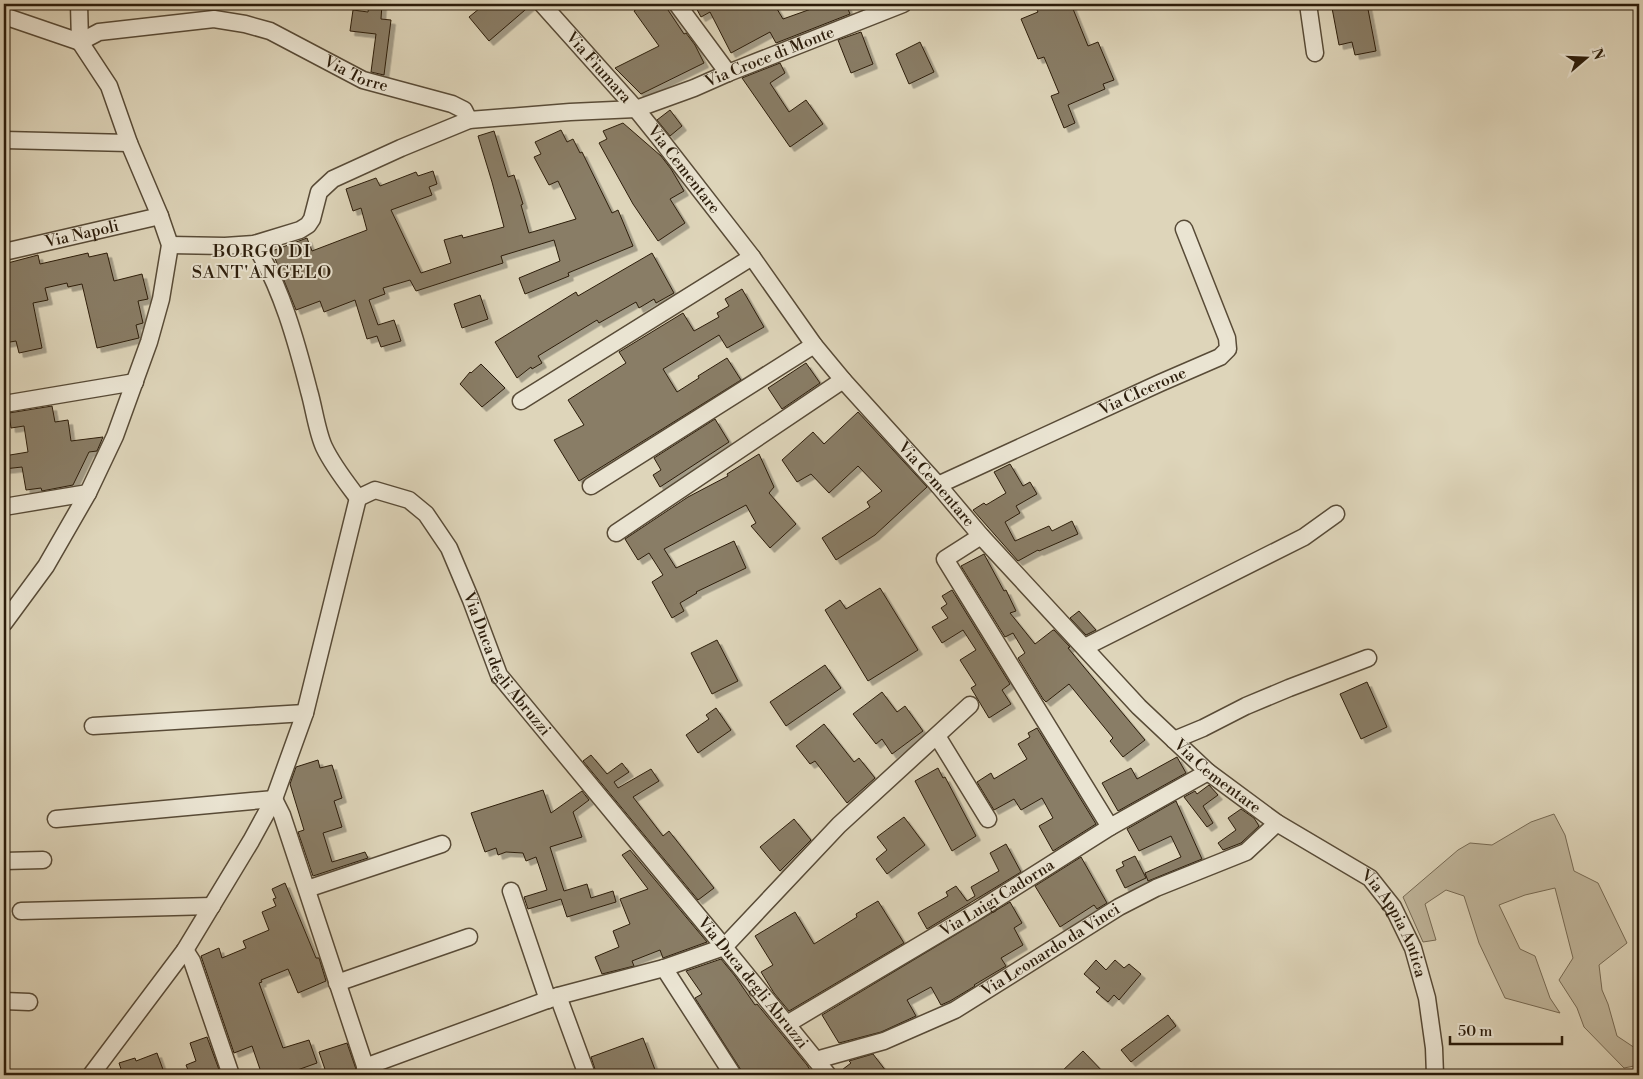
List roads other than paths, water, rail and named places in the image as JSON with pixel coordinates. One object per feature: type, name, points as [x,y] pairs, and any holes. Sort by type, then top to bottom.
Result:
[{"type":"street","points":[[4,622],[46,566],[88,493],[115,436],[149,342],[161,299],[170,245],[160,216],[129,143],[109,86],[80,42],[79,4]]},
{"type":"street","name":"Via Fiumara","points":[[542,4],[636,109]]},
{"type":"street","points":[[676,4],[728,73]]},
{"type":"street","name":"Via Croce di Monte","points":[[636,109],[694,88],[903,4]]},
{"type":"street","points":[[1308,4],[1314,53]]},
{"type":"street","points":[[4,16],[80,42]]},
{"type":"street","name":"Via Torre","points":[[80,42],[99,32],[204,20],[214,19],[245,24],[270,32],[363,80],[458,107],[464,110],[469,120]]},
{"type":"street","points":[[170,245],[226,246],[254,244],[300,230],[308,226],[312,219],[319,192],[333,179],[469,120],[636,109]]},
{"type":"street","name":"Via Cementare","points":[[636,109],[752,257],[814,345],[981,536],[1139,707],[1208,772],[1277,823]]},
{"type":"street","points":[[4,140],[129,143]]},
{"type":"street","name":"Via Napoli","points":[[4,252],[160,216]]},
{"type":"street","name":"Via CIcerone","points":[[938,485],[1220,357],[1228,348],[1227,338],[1184,229]]},
{"type":"street","points":[[91,1075],[185,950],[251,841],[274,799],[305,713],[358,498],[340,475],[323,446],[296,341],[278,293],[261,254],[254,244]]},
{"type":"street","points":[[521,401],[752,257]]},
{"type":"street","points":[[591,486],[814,345]]},
{"type":"street","points":[[616,533],[843,380]]},
{"type":"street","points":[[4,404],[135,382]]},
{"type":"street","name":"Via Duca degli Abruzzi","points":[[358,498],[375,490],[409,500],[426,514],[449,548],[499,675],[828,1075]]},
{"type":"street","points":[[4,507],[88,493]]},
{"type":"street","points":[[1085,647],[1304,537],[1336,514]]},
{"type":"street","points":[[981,536],[945,559],[1110,828]]},
{"type":"street","points":[[1174,740],[1264,698],[1368,658]]},
{"type":"street","points":[[274,799],[282,815],[367,1071],[553,998],[664,968],[724,947],[839,825],[970,705]]},
{"type":"street","points":[[93,726],[305,713]]},
{"type":"street","points":[[937,736],[988,819]]},
{"type":"street","name":"Via Luigi Cadorna","points":[[787,1024],[974,913],[1110,828],[1208,772]]},
{"type":"street","points":[[56,819],[274,799]]},
{"type":"street","name":"Via Leonardo da Vinci","points":[[816,1060],[884,1041],[955,1010],[1119,907],[1156,888],[1246,852],[1277,823]]},
{"type":"street","name":"Via Appia Antica","points":[[1277,823],[1370,878],[1394,907],[1413,948],[1427,998],[1434,1048],[1435,1075]]},
{"type":"street","points":[[307,889],[442,844]]},
{"type":"street","points":[[4,861],[43,860]]},
{"type":"street","points":[[511,891],[553,998],[587,1075]]},
{"type":"street","points":[[21,911],[212,906]]},
{"type":"street","points":[[337,983],[469,937]]},
{"type":"street","points":[[185,950],[192,961],[231,1075]]},
{"type":"street","points":[[664,968],[733,1075]]},
{"type":"street","points":[[4,1001],[29,1002]]},
{"type":"district","name":"BORGO DI SANT'ANGELO","points":[[262,261]]}]
